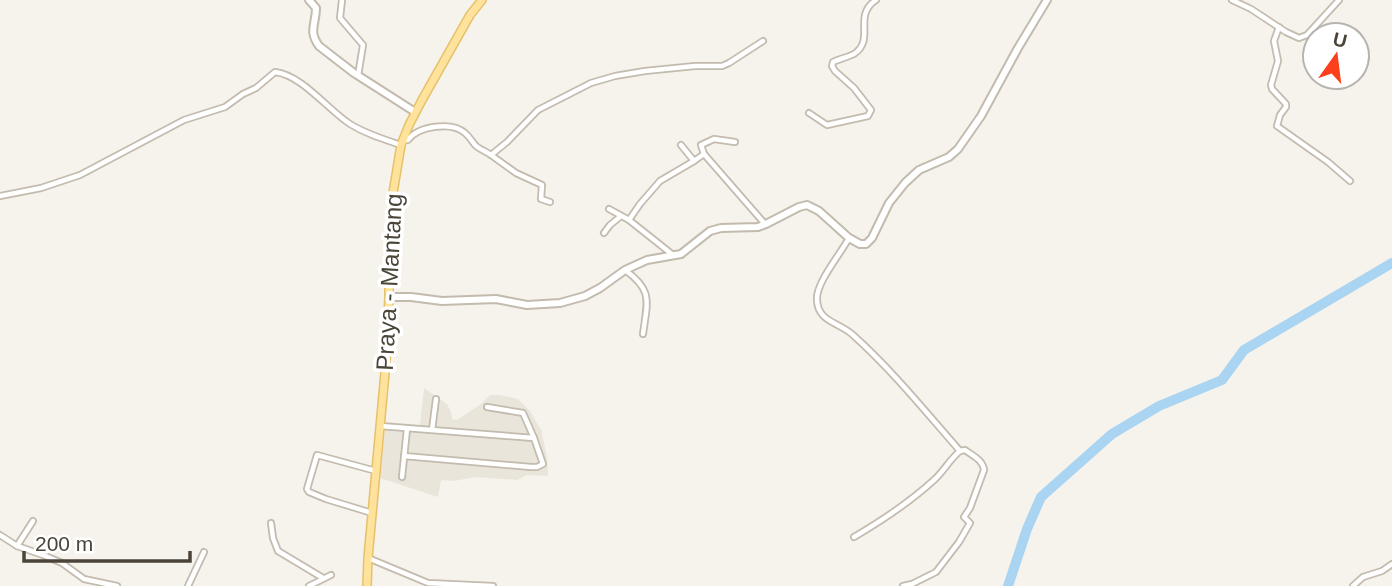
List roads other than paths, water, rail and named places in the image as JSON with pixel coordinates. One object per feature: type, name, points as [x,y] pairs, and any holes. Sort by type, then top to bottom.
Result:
[{"type":"main road","name":"Praya - Mantang","points":[[367,586],[386,362],[388,263],[401,143],[415,112],[470,15],[482,0]]},
{"type":"street","points":[[309,0],[316,8],[312,31],[316,42],[358,76],[415,112]]},
{"type":"street","points":[[342,0],[341,20],[363,45],[358,76]]},
{"type":"street","points":[[809,113],[827,125],[870,114],[871,110],[863,99],[832,66],[833,62],[853,54],[858,49],[865,36],[865,10],[876,0]]},
{"type":"street","points":[[389,297],[442,301],[496,299],[527,305],[560,303],[585,296],[625,270],[647,260],[685,251],[702,236],[714,230],[766,225],[807,205],[819,211],[860,244],[869,242],[889,203],[905,183],[919,170],[949,157],[958,149],[981,116],[1046,0]]},
{"type":"street","points":[[1232,0],[1296,38],[1303,37],[1339,0]]},
{"type":"street","points":[[1279,27],[1274,41],[1278,61],[1271,85],[1286,107],[1277,126],[1350,181]]},
{"type":"street","points":[[491,155],[538,110],[591,83],[645,71],[722,66],[763,41]]},
{"type":"street","points":[[0,196],[41,188],[80,175],[176,124],[225,107],[277,71],[315,93],[335,113],[373,136],[401,143],[408,140],[413,133],[425,128],[452,128],[465,132],[476,146],[516,173],[542,185],[541,200],[550,202]]},
{"type":"street","points":[[735,142],[712,140],[701,145],[704,154],[766,225]]},
{"type":"street","points":[[681,145],[694,161]]},
{"type":"street","points":[[629,220],[660,181],[704,154]]},
{"type":"street","points":[[609,209],[629,220],[673,256]]},
{"type":"street","points":[[604,233],[621,216]]},
{"type":"street","points":[[849,237],[818,288],[816,298],[820,314],[850,332],[889,369],[960,451]]},
{"type":"street","points":[[625,270],[645,289],[647,298],[643,334]]},
{"type":"street","points":[[432,430],[436,399]]},
{"type":"street","points":[[404,456],[537,467],[543,464],[523,414],[487,407]]},
{"type":"street","points":[[380,426],[534,438]]},
{"type":"street","points":[[402,477],[407,429]]},
{"type":"street","points":[[854,537],[890,516],[919,493],[960,451],[965,450],[981,462],[984,470],[964,517],[970,523],[959,542],[936,572],[903,586]]},
{"type":"street","points":[[372,513],[326,499],[307,489],[317,455],[377,471]]},
{"type":"street","points":[[17,546],[33,521]]},
{"type":"street","points":[[271,523],[278,551],[323,578]]},
{"type":"street","points":[[0,535],[17,546],[54,559],[84,579],[117,586]]},
{"type":"street","points":[[188,586],[204,552]]},
{"type":"street","points":[[368,558],[428,583],[493,586]]},
{"type":"street","points":[[1353,586],[1363,577],[1382,571],[1392,564]]},
{"type":"street","points":[[309,586],[331,575]]},
{"type":"waterway","points":[[1008,586],[1041,497],[1112,434],[1159,406],[1222,380],[1244,350],[1392,263]]}]
